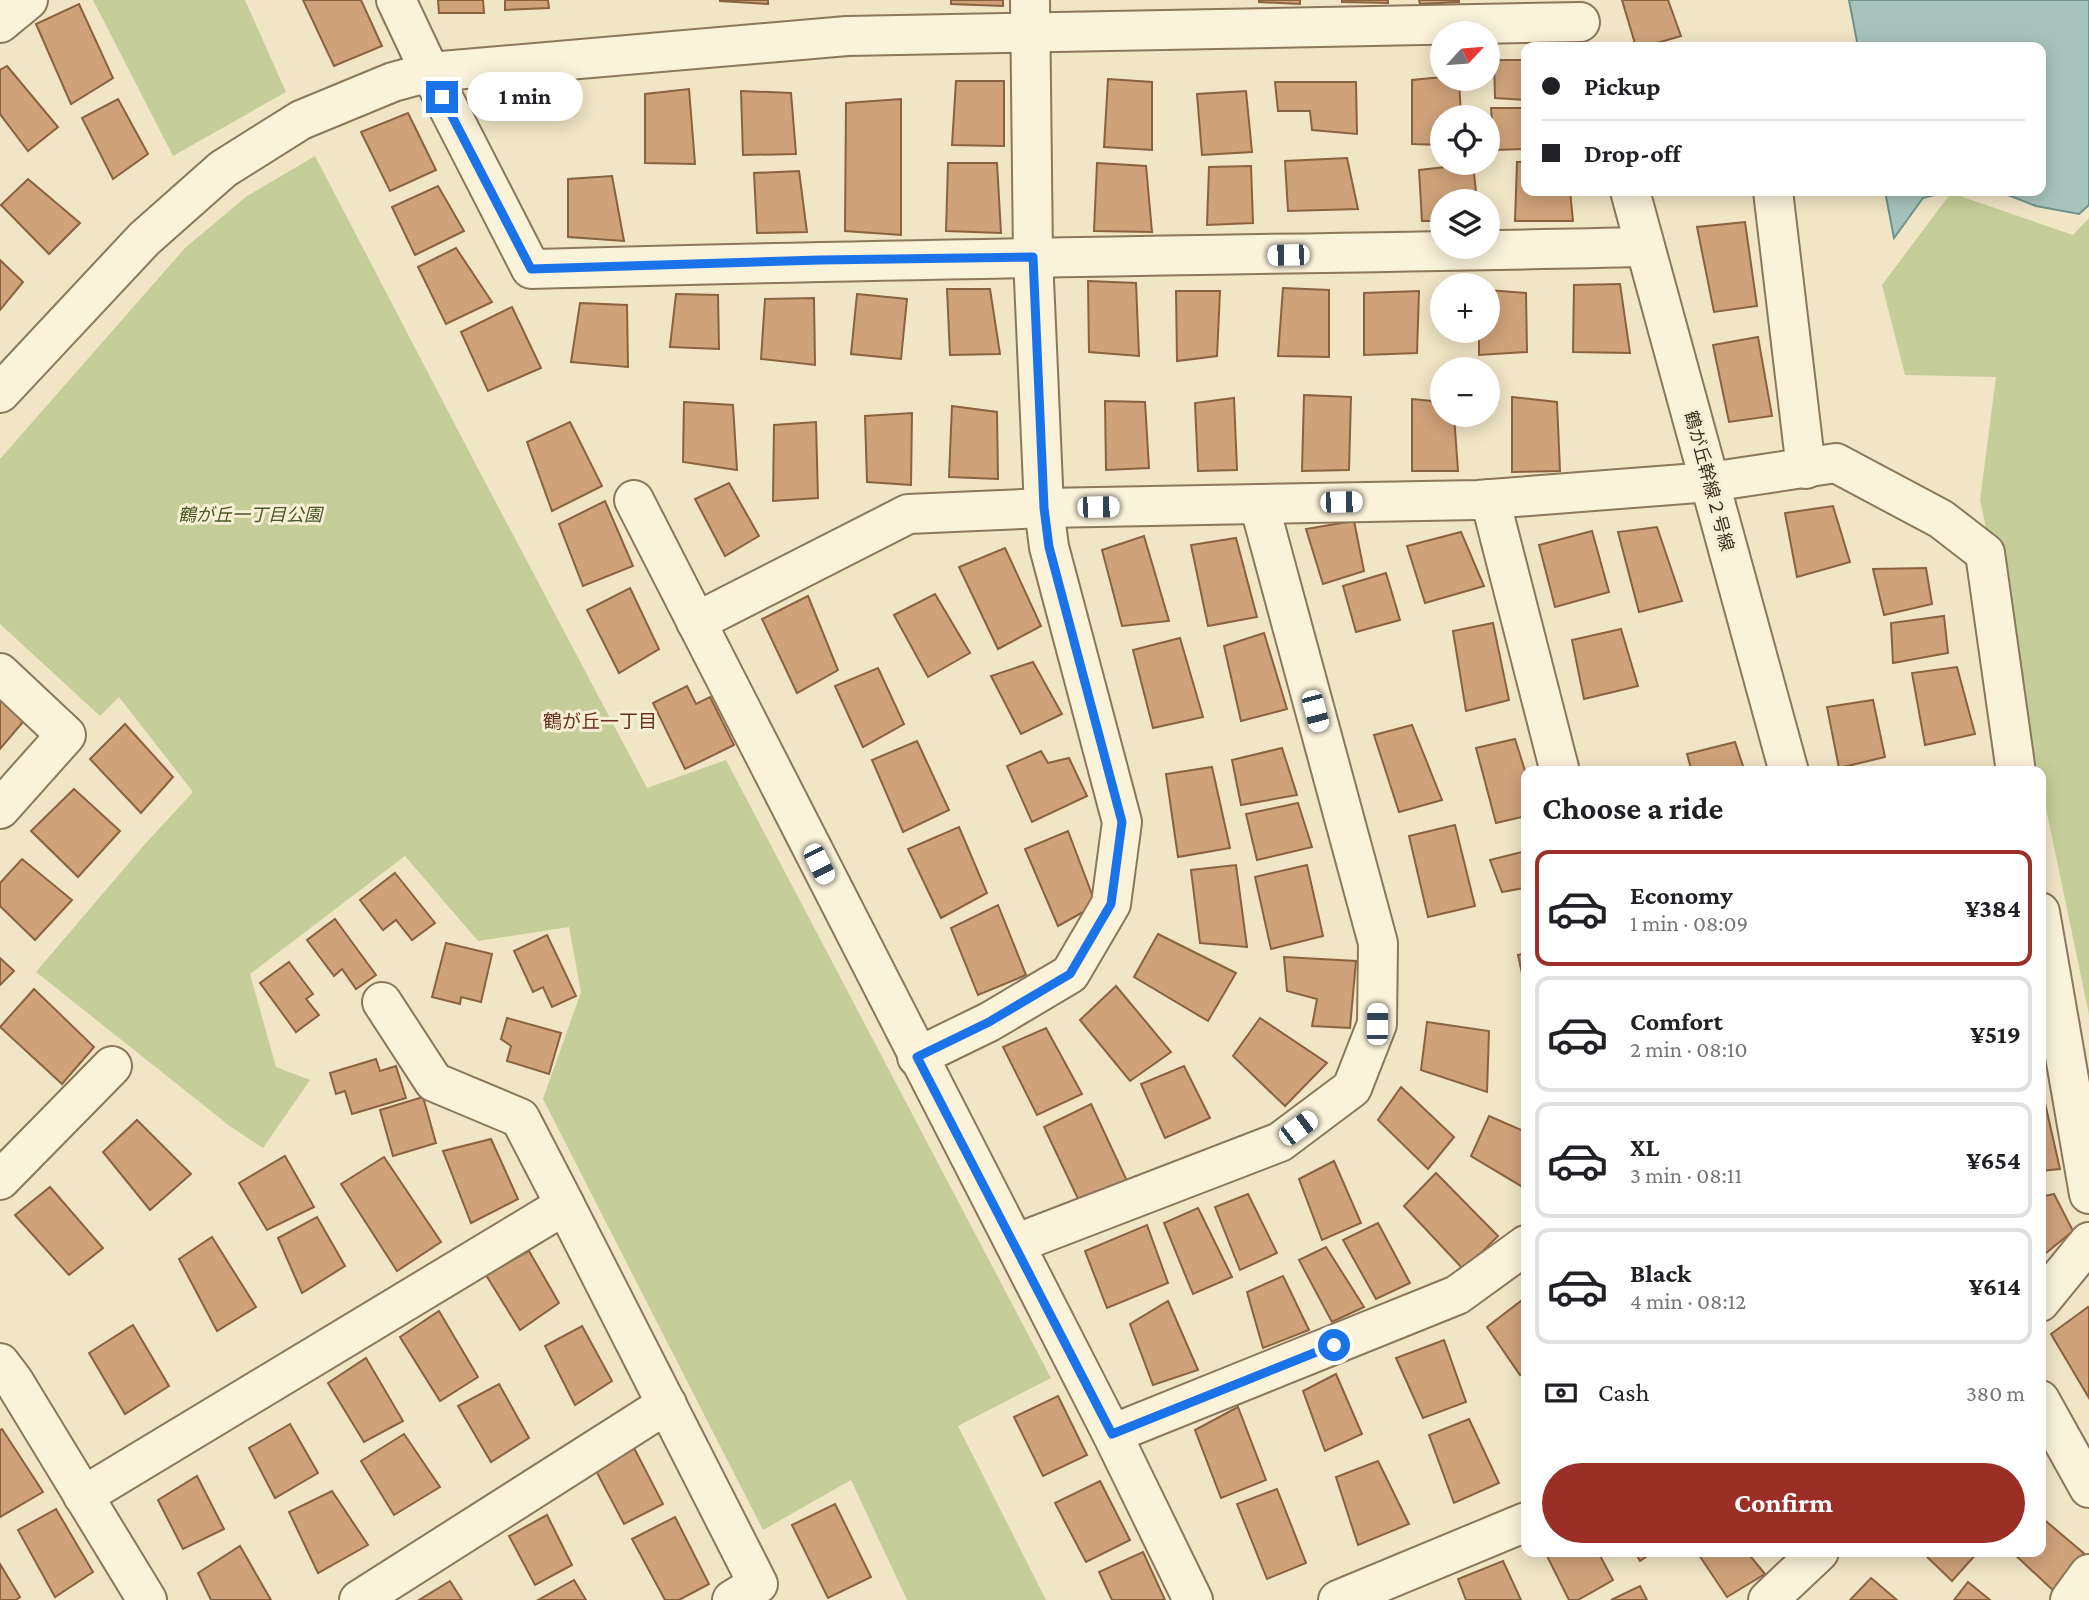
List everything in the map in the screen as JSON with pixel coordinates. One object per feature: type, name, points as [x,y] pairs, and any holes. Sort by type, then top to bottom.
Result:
[{"type":"street","points":[[0,23],[29,0]]},
{"type":"street","points":[[396,0],[531,269],[820,260],[1288,255],[1645,247]]},
{"type":"street","points":[[917,1057],[989,1022],[1070,974],[1111,904],[1122,822],[1049,547],[1044,508],[1033,257],[1031,16]]},
{"type":"street","points":[[1,390],[144,239],[223,169],[301,120],[393,82],[430,72],[847,36],[1031,16],[1581,23]]},
{"type":"street","name":"鶴が丘幹線２号線","points":[[1631,196],[1786,766]]},
{"type":"street","points":[[1774,196],[1807,469]]},
{"type":"street","points":[[696,622],[908,514],[1044,508],[1490,499],[1710,482],[1836,463],[1941,519],[1985,553],[2015,766]]},
{"type":"street","points":[[1490,499],[1558,766]]},
{"type":"street","points":[[634,500],[1112,1434],[1193,1600]]},
{"type":"street","points":[[1015,1244],[1280,1142],[1352,1088],[1377,1024],[1378,943],[1259,504]]},
{"type":"street","points":[[0,673],[66,735],[0,809]]},
{"type":"street","points":[[2046,947],[2089,1194]]},
{"type":"street","points":[[382,1002],[434,1082],[520,1118],[758,1584],[732,1600]]},
{"type":"street","points":[[0,1180],[111,1066]]},
{"type":"street","points":[[83,1496],[565,1205]]},
{"type":"street","points":[[2046,1295],[2089,1242]]},
{"type":"street","points":[[1112,1434],[1457,1296],[1521,1249]]},
{"type":"street","points":[[0,1363],[147,1600]]},
{"type":"street","points":[[359,1600],[667,1404]]},
{"type":"street","points":[[2046,1411],[2089,1488]]},
{"type":"street","points":[[1338,1600],[1521,1524]]},
{"type":"street","points":[[1769,1600],[1814,1557]]},
{"type":"street","points":[[2070,1600],[2089,1574]]},
{"type":"green space","points":[[93,0],[245,0],[286,92],[173,156]]},
{"type":"green space","name":"鶴が丘一丁目公園","points":[[315,156],[647,788],[726,760],[1051,1378],[958,1426],[1046,1600],[907,1600],[851,1480],[763,1530],[543,1099],[581,992],[569,927],[478,941],[405,856],[250,974],[276,1067],[310,1080],[263,1148],[231,1127],[36,972],[193,792],[119,697],[100,716],[0,624],[0,459],[185,248],[247,196]]},
{"type":"green space","points":[[1949,196],[1960,196],[2073,235],[2089,218],[2089,1015],[2046,808],[2046,766],[2037,766],[1980,500],[1996,377],[1905,375],[1882,285]]},
{"type":"water","points":[[1849,0],[2089,0],[2089,205],[2079,214],[2036,206],[2011,196],[2046,196],[2046,42],[1857,42]]},
{"type":"water","points":[[1886,196],[1930,196],[1923,198],[1894,238]]},
{"type":"building","points":[[303,0],[361,0],[382,46],[334,66]]},
{"type":"building","points":[[438,0],[483,0],[484,13],[439,13]]},
{"type":"building","points":[[505,0],[548,0],[549,8],[505,10]]},
{"type":"building","points":[[768,0],[768,4],[720,1]]},
{"type":"building","points":[[951,0],[1003,0],[1003,6],[951,4]]},
{"type":"building","points":[[1300,0],[1300,4],[1259,2]]},
{"type":"building","points":[[1388,0],[1388,3],[1342,2]]},
{"type":"building","points":[[1419,0],[1459,0],[1459,2],[1420,4]]},
{"type":"building","points":[[1622,0],[1668,0],[1681,36],[1660,42],[1635,42]]},
{"type":"building","points":[[79,4],[113,78],[71,104],[36,24]]},
{"type":"building","points":[[1500,60],[1521,60],[1521,100],[1495,98],[1495,91],[1500,91]]},
{"type":"building","points":[[7,66],[58,127],[28,151],[0,114],[0,70]]},
{"type":"building","points":[[1430,78],[1430,91],[1460,91],[1460,105],[1430,105],[1430,145],[1412,144],[1412,80]]},
{"type":"building","points":[[1108,79],[1152,82],[1152,150],[1104,147]]},
{"type":"building","points":[[956,81],[1004,81],[1004,146],[952,145]]},
{"type":"building","points":[[1275,82],[1356,82],[1357,134],[1312,130],[1310,111],[1278,111]]},
{"type":"building","points":[[689,89],[695,164],[645,163],[645,94]]},
{"type":"building","points":[[741,91],[791,93],[796,154],[743,155]]},
{"type":"building","points":[[1246,91],[1252,152],[1202,155],[1197,94]]},
{"type":"building","points":[[118,99],[148,154],[113,179],[82,118]]},
{"type":"building","points":[[901,99],[901,235],[845,231],[846,103]]},
{"type":"building","points":[[1500,108],[1521,108],[1521,149],[1500,150]]},
{"type":"building","points":[[408,113],[436,170],[390,191],[361,132]]},
{"type":"building","points":[[1347,158],[1358,209],[1288,211],[1285,161]]},
{"type":"building","points":[[1517,162],[1521,162],[1521,196],[1570,196],[1573,221],[1515,221]]},
{"type":"building","points":[[948,163],[997,163],[1001,233],[946,231]]},
{"type":"building","points":[[1097,163],[1146,166],[1152,232],[1094,231]]},
{"type":"building","points":[[1251,166],[1253,223],[1207,225],[1209,167]]},
{"type":"building","points":[[1430,169],[1430,175],[1474,175],[1476,189],[1430,189],[1430,221],[1422,221],[1419,170]]},
{"type":"building","points":[[799,171],[807,232],[757,233],[754,173]]},
{"type":"building","points":[[612,176],[624,241],[568,237],[568,179]]},
{"type":"building","points":[[28,179],[80,223],[49,254],[1,205]]},
{"type":"building","points":[[438,186],[464,231],[415,255],[392,207]]},
{"type":"building","points":[[1745,222],[1757,306],[1714,312],[1697,227]]},
{"type":"building","points":[[456,248],[492,302],[446,324],[418,267]]},
{"type":"building","points":[[0,260],[23,282],[0,310]]},
{"type":"building","points":[[1088,281],[1136,283],[1139,356],[1089,352]]},
{"type":"building","points":[[1620,284],[1630,353],[1573,352],[1574,285]]},
{"type":"building","points":[[1283,288],[1329,290],[1329,357],[1278,356]]},
{"type":"building","points":[[947,289],[990,289],[1000,354],[950,355]]},
{"type":"building","points":[[1176,291],[1220,291],[1217,356],[1177,361]]},
{"type":"building","points":[[1419,291],[1417,353],[1364,355],[1364,293]]},
{"type":"building","points":[[1500,291],[1526,293],[1527,352],[1479,355],[1479,343],[1500,343]]},
{"type":"building","points":[[676,294],[718,295],[719,349],[670,347]]},
{"type":"building","points":[[857,294],[907,299],[901,359],[851,354]]},
{"type":"building","points":[[814,298],[815,365],[761,359],[765,299]]},
{"type":"building","points":[[580,303],[627,305],[628,367],[571,362]]},
{"type":"building","points":[[512,307],[541,368],[488,391],[461,332]]},
{"type":"building","points":[[1758,337],[1772,416],[1729,422],[1713,345]]},
{"type":"building","points":[[1304,395],[1351,397],[1349,470],[1302,471]]},
{"type":"building","points":[[1512,397],[1557,402],[1560,471],[1512,472]]},
{"type":"building","points":[[1234,398],[1237,470],[1198,471],[1195,403]]},
{"type":"building","points":[[1412,399],[1430,401],[1430,427],[1455,427],[1458,471],[1412,471]]},
{"type":"building","points":[[1105,401],[1145,402],[1149,468],[1106,470]]},
{"type":"building","points":[[684,402],[733,405],[737,470],[683,462]]},
{"type":"building","points":[[952,406],[997,412],[998,479],[949,477]]},
{"type":"building","points":[[912,413],[911,485],[867,482],[865,416]]},
{"type":"building","points":[[570,422],[602,486],[552,511],[527,442]]},
{"type":"building","points":[[816,422],[818,498],[773,501],[774,425]]},
{"type":"building","points":[[729,483],[759,536],[725,556],[695,499]]},
{"type":"building","points":[[605,501],[633,566],[583,586],[559,524]]},
{"type":"building","points":[[1833,506],[1850,562],[1797,577],[1785,513]]},
{"type":"building","points":[[1354,521],[1364,571],[1323,584],[1306,529]]},
{"type":"building","points":[[1657,527],[1682,601],[1639,612],[1618,532]]},
{"type":"building","points":[[1592,531],[1609,592],[1555,607],[1539,545]]},
{"type":"building","points":[[1461,532],[1484,586],[1425,603],[1407,546]]},
{"type":"building","points":[[1144,536],[1169,621],[1122,626],[1102,550]]},
{"type":"building","points":[[1236,538],[1257,617],[1208,626],[1191,545]]},
{"type":"building","points":[[1005,548],[1041,626],[998,649],[959,567]]},
{"type":"building","points":[[1926,568],[1932,604],[1884,615],[1873,569]]},
{"type":"building","points":[[1386,573],[1400,620],[1356,632],[1343,586]]},
{"type":"building","points":[[630,588],[659,649],[619,673],[587,610]]},
{"type":"building","points":[[935,594],[970,653],[928,677],[894,615]]},
{"type":"building","points":[[808,596],[838,670],[797,693],[762,619]]},
{"type":"building","points":[[1944,616],[1948,653],[1893,663],[1891,623]]},
{"type":"building","points":[[1493,623],[1509,700],[1466,711],[1453,631]]},
{"type":"building","points":[[1621,629],[1638,686],[1584,699],[1572,640]]},
{"type":"building","points":[[1264,633],[1287,709],[1241,721],[1224,646]]},
{"type":"building","points":[[1180,638],[1203,717],[1153,728],[1133,650]]},
{"type":"building","points":[[1033,662],[1062,714],[1021,734],[991,676]]},
{"type":"building","points":[[1957,667],[1975,734],[1925,745],[1912,673]]},
{"type":"building","points":[[878,668],[904,724],[863,747],[835,686]]},
{"type":"building","points":[[687,686],[696,704],[710,697],[734,745],[685,769],[653,703]]},
{"type":"building","points":[[0,691],[28,716],[0,749]]},
{"type":"building","points":[[1873,700],[1885,757],[1839,766],[1827,707]]},
{"type":"building","points":[[125,724],[173,777],[141,813],[90,759]]},
{"type":"building","points":[[1412,725],[1442,800],[1399,812],[1374,735]]},
{"type":"building","points":[[1515,739],[1523,766],[1521,766],[1521,817],[1496,823],[1476,748]]},
{"type":"building","points":[[917,741],[949,810],[903,832],[872,760]]},
{"type":"building","points":[[1735,742],[1743,766],[1690,766],[1687,754]]},
{"type":"building","points":[[1282,748],[1297,795],[1241,805],[1232,760]]},
{"type":"building","points":[[1041,751],[1048,763],[1069,758],[1087,796],[1032,822],[1007,766]]},
{"type":"building","points":[[1212,767],[1230,848],[1178,857],[1166,774]]},
{"type":"building","points":[[74,789],[120,831],[78,877],[31,831]]},
{"type":"building","points":[[1298,803],[1312,847],[1257,860],[1246,814]]},
{"type":"building","points":[[1455,825],[1475,906],[1428,917],[1409,836]]},
{"type":"building","points":[[959,827],[987,893],[941,918],[908,849]]},
{"type":"building","points":[[1068,831],[1096,905],[1058,926],[1025,849]]},
{"type":"building","points":[[1521,852],[1521,889],[1502,892],[1490,860]]},
{"type":"building","points":[[22,859],[72,900],[35,940],[0,906],[0,883]]},
{"type":"building","points":[[1236,865],[1247,947],[1200,943],[1191,870]]},
{"type":"building","points":[[1307,865],[1323,936],[1271,949],[1255,877]]},
{"type":"building","points":[[395,873],[435,923],[412,940],[396,920],[383,930],[360,900]]},
{"type":"building","points":[[998,905],[1026,975],[978,995],[951,928]]},
{"type":"building","points":[[335,919],[376,975],[356,989],[342,969],[334,976],[307,940]]},
{"type":"building","points":[[1158,934],[1236,973],[1208,1021],[1134,977]]},
{"type":"building","points":[[547,935],[576,996],[552,1007],[543,987],[533,992],[514,951]]},
{"type":"building","points":[[446,943],[492,954],[481,1002],[461,997],[460,1004],[432,997]]},
{"type":"building","points":[[1284,957],[1356,961],[1350,1028],[1312,1026],[1317,999],[1287,991]]},
{"type":"building","points":[[0,958],[14,971],[0,985]]},
{"type":"building","points":[[289,962],[313,994],[306,999],[319,1015],[296,1032],[260,983]]},
{"type":"building","points":[[1116,986],[1171,1052],[1130,1081],[1080,1020]]},
{"type":"building","points":[[34,989],[94,1047],[62,1084],[0,1027]]},
{"type":"building","points":[[507,1018],[561,1033],[549,1074],[507,1061],[511,1046],[501,1039]]},
{"type":"building","points":[[1260,1018],[1327,1063],[1285,1106],[1233,1056]]},
{"type":"building","points":[[1427,1022],[1489,1031],[1487,1092],[1421,1070]]},
{"type":"building","points":[[1046,1028],[1082,1094],[1037,1115],[1003,1047]]},
{"type":"building","points":[[376,1059],[380,1071],[396,1066],[406,1098],[352,1114],[345,1091],[336,1094],[330,1073]]},
{"type":"building","points":[[1184,1066],[1210,1118],[1165,1138],[1141,1084]]},
{"type":"building","points":[[1401,1087],[1454,1137],[1428,1169],[1378,1120]]},
{"type":"building","points":[[423,1097],[436,1143],[393,1156],[380,1110]]},
{"type":"building","points":[[1091,1104],[1127,1181],[1080,1203],[1044,1127]]},
{"type":"building","points":[[2046,1107],[2060,1169],[2046,1170]]},
{"type":"building","points":[[1489,1116],[1521,1130],[1521,1186],[1471,1156]]},
{"type":"building","points":[[137,1120],[191,1174],[150,1210],[103,1152]]},
{"type":"building","points":[[491,1139],[518,1199],[471,1223],[443,1151]]},
{"type":"building","points":[[285,1156],[314,1207],[267,1230],[239,1183]]},
{"type":"building","points":[[384,1157],[441,1242],[397,1271],[341,1184]]},
{"type":"building","points":[[1334,1161],[1361,1223],[1322,1240],[1299,1179]]},
{"type":"building","points":[[1436,1173],[1498,1236],[1464,1270],[1404,1206]]},
{"type":"building","points":[[50,1187],[103,1248],[69,1275],[15,1215]]},
{"type":"building","points":[[1248,1194],[1277,1253],[1240,1270],[1215,1207]]},
{"type":"building","points":[[2054,1194],[2073,1231],[2046,1253],[2046,1196]]},
{"type":"building","points":[[1198,1208],[1232,1277],[1193,1294],[1164,1223]]},
{"type":"building","points":[[317,1217],[345,1266],[302,1293],[278,1238]]},
{"type":"building","points":[[1378,1223],[1410,1283],[1376,1299],[1343,1240]]},
{"type":"building","points":[[1147,1225],[1168,1283],[1107,1308],[1085,1251]]},
{"type":"building","points":[[212,1237],[256,1307],[217,1331],[179,1259]]},
{"type":"building","points":[[1326,1247],[1364,1307],[1332,1322],[1299,1260]]},
{"type":"building","points":[[529,1251],[559,1303],[520,1330],[486,1275]]},
{"type":"building","points":[[1283,1276],[1309,1330],[1263,1348],[1247,1292]]},
{"type":"building","points":[[1168,1301],[1198,1370],[1153,1385],[1130,1324]]},
{"type":"building","points":[[1521,1301],[1521,1374],[1520,1375],[1487,1327]]},
{"type":"building","points":[[2088,1307],[2089,1309],[2089,1398],[2051,1334]]},
{"type":"building","points":[[439,1311],[478,1377],[440,1401],[400,1337]]},
{"type":"building","points":[[133,1325],[169,1386],[125,1414],[89,1353]]},
{"type":"building","points":[[582,1326],[612,1381],[575,1405],[545,1346]]},
{"type":"building","points":[[1444,1340],[1466,1402],[1423,1418],[1396,1358]]},
{"type":"building","points":[[366,1358],[403,1421],[364,1442],[328,1383]]},
{"type":"building","points":[[1336,1374],[1362,1434],[1325,1451],[1303,1391]]},
{"type":"building","points":[[499,1384],[529,1438],[491,1462],[458,1406]]},
{"type":"building","points":[[1058,1396],[1087,1455],[1043,1476],[1014,1417]]},
{"type":"building","points":[[1238,1407],[1266,1480],[1221,1498],[1195,1430]]},
{"type":"building","points":[[1469,1419],[1499,1483],[1454,1503],[1429,1435]]},
{"type":"building","points":[[290,1424],[318,1473],[275,1498],[249,1448]]},
{"type":"building","points":[[2,1429],[43,1492],[0,1517],[0,1430]]},
{"type":"building","points":[[404,1434],[440,1487],[394,1515],[361,1461]]},
{"type":"building","points":[[634,1448],[663,1504],[624,1524],[595,1469]]},
{"type":"building","points":[[1378,1461],[1409,1524],[1358,1545],[1336,1477]]},
{"type":"building","points":[[197,1476],[224,1529],[183,1549],[158,1500]]},
{"type":"building","points":[[1100,1481],[1130,1540],[1086,1562],[1055,1503]]},
{"type":"building","points":[[1277,1489],[1306,1563],[1267,1579],[1237,1504]]},
{"type":"building","points":[[332,1491],[368,1545],[318,1573],[289,1512]]},
{"type":"building","points":[[835,1504],[871,1577],[828,1598],[792,1525]]},
{"type":"building","points":[[56,1509],[93,1572],[55,1597],[18,1530]]},
{"type":"building","points":[[547,1515],[572,1565],[535,1585],[509,1536]]},
{"type":"building","points":[[675,1517],[709,1584],[679,1600],[665,1600],[632,1539]]},
{"type":"building","points":[[2046,1521],[2087,1556],[2057,1594],[2017,1557],[2046,1557]]},
{"type":"building","points":[[240,1546],[271,1600],[211,1600],[198,1573]]},
{"type":"building","points":[[1143,1552],[1165,1600],[1112,1600],[1099,1572]]},
{"type":"building","points":[[1548,1557],[1601,1557],[1613,1580],[1578,1600],[1569,1600]]},
{"type":"building","points":[[1700,1557],[1751,1557],[1765,1574],[1727,1597]]},
{"type":"building","points":[[1927,1557],[1974,1557],[1952,1581]]},
{"type":"building","points":[[1503,1561],[1521,1600],[1466,1600],[1458,1579]]},
{"type":"building","points":[[0,1564],[20,1597],[16,1600],[0,1600]]},
{"type":"building","points":[[1871,1578],[1897,1600],[1850,1600]]},
{"type":"building","points":[[574,1580],[586,1600],[538,1600]]},
{"type":"building","points":[[450,1581],[462,1600],[419,1600]]},
{"type":"building","points":[[1968,1582],[1990,1600],[1954,1600]]},
{"type":"building","points":[[1640,1586],[1647,1600],[1611,1600]]},
{"type":"district","name":"鶴が丘一丁目","points":[[600,721]]},
{"type":"route","points":[[442,97],[531,269],[1033,257],[1044,508],[1049,547],[1122,822],[1111,904],[1070,974],[989,1022],[917,1057],[1112,1434],[1334,1345]]}]
